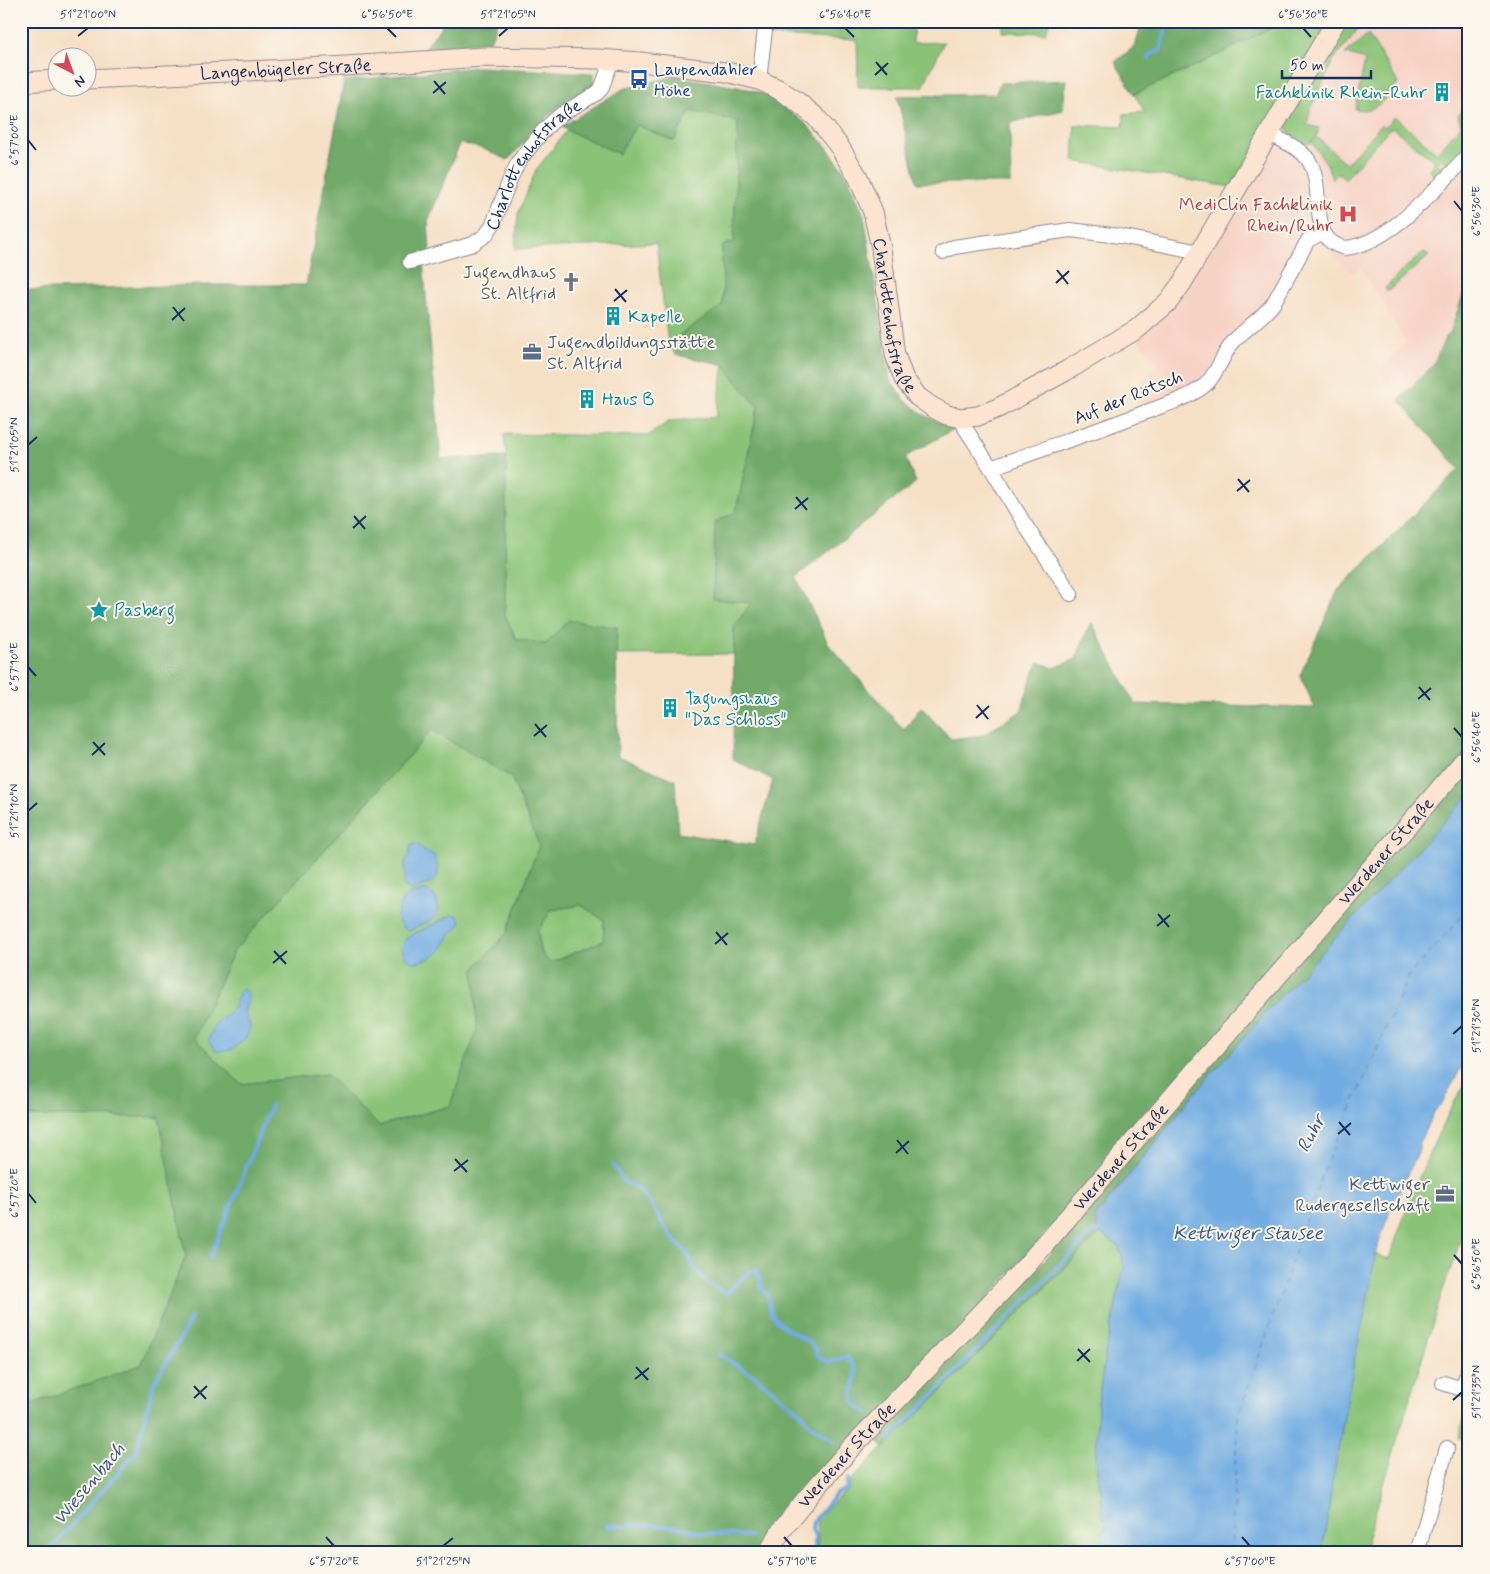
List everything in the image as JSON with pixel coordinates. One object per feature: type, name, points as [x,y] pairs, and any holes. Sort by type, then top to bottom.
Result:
[{"type":"main road","points":[[961,418],[978,416],[998,408],[1137,330],[1168,302],[1182,283],[1336,21]]},
{"type":"main road","name":"Charlottenhofstraße","points":[[483,57],[612,60],[726,72],[759,80],[795,100],[816,117],[839,146],[858,177],[873,212],[882,248],[896,354],[904,379],[918,397],[932,407],[947,415],[961,418]]},
{"type":"main road","name":"Langenbügeler Straße","points":[[98,78],[346,66],[483,57]]},
{"type":"main road","points":[[21,82],[48,81]]},
{"type":"main road","name":"Werdener Straße","points":[[768,1553],[781,1531],[849,1450],[1030,1261],[1469,755]]},
{"type":"street","points":[[759,80],[766,21]]},
{"type":"street","name":"Charlottenhofstraße","points":[[410,262],[473,244],[486,235],[519,161],[552,122],[601,88],[612,60]]},
{"type":"street","points":[[1269,133],[1302,153],[1311,164],[1323,232],[1330,241],[1345,248],[1361,245],[1382,235],[1405,218],[1469,155]]},
{"type":"street","points":[[943,252],[954,247],[1070,230],[1120,236],[1200,252]]},
{"type":"street","name":"Auf der Rötsch","points":[[991,468],[1142,414],[1177,400],[1203,386],[1210,379],[1234,341],[1273,304],[1308,240],[1323,232]]},
{"type":"street","points":[[961,418],[965,428],[1025,525],[1071,594]]},
{"type":"street","points":[[1443,1383],[1462,1389],[1469,1367]]},
{"type":"street","points":[[1417,1553],[1447,1448]]},
{"type":"shaded area","name":"MediClin Fachklinik Rhein/Ruhr","points":[[1342,21],[1469,21],[1469,285],[1465,289],[1450,333],[1446,336],[1433,365],[1399,400],[1380,371],[1406,342],[1360,267],[1353,274],[1318,240],[1306,241],[1276,295],[1206,381],[1142,410],[1136,387],[1159,362],[1136,338]]},
{"type":"green space","points":[[445,21],[498,21],[490,41],[425,48]]},
{"type":"green space","points":[[772,21],[913,21],[913,43],[944,42],[923,87],[858,87],[857,40],[771,36]]},
{"type":"green space","points":[[1003,21],[1050,21],[1046,33],[1003,32]]},
{"type":"green space","points":[[1142,21],[1271,21],[1273,27],[1204,62],[1134,94],[1115,62],[1135,46]]},
{"type":"green space","points":[[1281,21],[1329,21],[1231,187],[1073,161],[1075,125],[1123,127],[1124,114],[1145,112],[1134,94],[1204,62]]},
{"type":"green space","points":[[1344,21],[1365,21],[1334,59],[1310,110],[1307,125],[1319,128],[1317,135],[1308,145],[1288,132],[1283,123]]},
{"type":"green space","points":[[1368,34],[1398,83],[1380,104],[1363,110],[1355,109],[1365,60],[1345,54]]},
{"type":"green space","points":[[477,67],[594,73],[595,85],[571,97],[549,115],[508,160],[481,148],[460,143],[428,221],[430,250],[423,262],[441,459],[506,457],[505,615],[516,639],[546,644],[568,620],[617,627],[618,756],[675,780],[678,833],[754,845],[773,780],[733,759],[734,627],[751,603],[713,599],[715,522],[736,512],[758,407],[722,364],[676,355],[668,343],[723,305],[722,246],[734,242],[738,121],[690,111],[674,141],[636,125],[619,154],[561,127],[623,89],[676,76],[748,89],[767,95],[805,123],[827,147],[847,175],[864,215],[890,379],[904,399],[924,415],[954,429],[905,457],[916,482],[796,577],[829,645],[904,730],[921,707],[951,739],[983,735],[1021,711],[1031,679],[1039,662],[1054,668],[1076,659],[1089,626],[1092,623],[1135,704],[1315,708],[1300,675],[1338,590],[1459,469],[1399,400],[1433,365],[1446,336],[1450,333],[1465,289],[1469,285],[1469,752],[764,1553],[21,1553],[21,1377],[32,1404],[141,1365],[186,1256],[159,1117],[21,1116],[21,290],[202,285],[306,285],[344,81]],"holes":[[[432,730],[511,777],[539,845],[507,933],[474,969],[477,1030],[450,1106],[379,1126],[327,1074],[241,1084],[194,1038],[234,951]],[[581,905],[604,920],[603,941],[550,963],[540,951],[538,931],[551,910]]]},
{"type":"green space","points":[[1066,80],[1063,110],[1010,123],[1011,183],[917,183],[897,96],[995,94],[1000,83]]},
{"type":"green space","points":[[1464,107],[1469,111],[1467,124],[1469,124],[1469,143],[1447,165],[1442,159],[1438,163],[1443,169],[1435,176],[1428,170],[1435,162],[1393,128],[1388,130],[1345,179],[1339,173],[1332,179],[1327,164],[1312,143],[1312,140],[1317,137],[1346,164],[1381,125],[1384,127],[1395,117],[1437,153],[1461,125],[1458,115]]},
{"type":"green space","points":[[690,111],[738,121],[734,242],[722,247],[723,305],[668,343],[656,243],[515,249],[518,214],[536,170],[567,130],[619,154],[636,125],[674,141]]},
{"type":"green space","points":[[1424,252],[1429,256],[1387,292],[1385,288]]},
{"type":"green space","points":[[724,365],[758,407],[736,512],[751,603],[734,627],[734,654],[616,655],[617,627],[563,658],[546,644],[516,639],[505,615],[506,457],[504,434],[647,436],[670,421],[716,417]]},
{"type":"green space","points":[[432,730],[511,777],[539,845],[507,933],[474,969],[477,1030],[450,1106],[379,1126],[327,1074],[241,1084],[194,1038],[234,951]]},
{"type":"green space","points":[[1469,761],[1469,795],[1268,1010],[1188,1101],[1095,1217],[1100,1233],[884,1448],[874,1437],[1051,1253],[1052,1246]]},
{"type":"green space","points":[[581,905],[604,920],[604,941],[550,963],[540,951],[538,931],[551,910]]},
{"type":"green space","points":[[1469,1077],[1469,1216],[1442,1293],[1363,1553],[1322,1553],[1345,1407],[1375,1254],[1389,1259],[1434,1143]]},
{"type":"green space","points":[[21,1116],[159,1117],[186,1256],[141,1365],[32,1404],[21,1377]]},
{"type":"green space","points":[[1100,1233],[1120,1247],[1124,1267],[1106,1350],[1098,1403],[1096,1461],[1102,1494],[1101,1507],[1105,1526],[1107,1526],[1107,1530],[1102,1530],[1104,1553],[817,1553],[818,1536],[816,1526],[818,1518],[836,1499],[848,1490],[850,1481]]},
{"type":"green space","points":[[1469,1405],[1469,1441],[1458,1438]]},
{"type":"water","name":"Kettwiger Stausee","points":[[1469,795],[1469,1057],[1442,1103],[1434,1112],[1419,1143],[1419,1150],[1400,1191],[1394,1198],[1375,1255],[1331,1490],[1322,1553],[1104,1553],[1102,1530],[1106,1530],[1107,1527],[1105,1526],[1102,1513],[1102,1494],[1096,1461],[1098,1403],[1106,1350],[1124,1267],[1120,1247],[1098,1231],[1095,1218],[1188,1101],[1268,1010]]},
{"type":"water","points":[[417,844],[434,855],[438,871],[437,876],[430,883],[410,890],[404,886],[405,862],[409,856],[411,845]]},
{"type":"water","points":[[428,890],[436,898],[439,910],[433,919],[409,931],[401,926],[397,918],[401,901],[407,895]]},
{"type":"water","points":[[451,915],[458,915],[461,921],[458,928],[450,935],[439,952],[428,959],[413,963],[405,958],[402,948],[406,938]]},
{"type":"water","points":[[243,989],[249,994],[244,1012],[250,1025],[248,1035],[232,1050],[216,1051],[208,1041],[215,1024],[233,1009],[240,991]]},
{"type":"waterway","points":[[1149,59],[1150,55],[1160,50],[1168,21]]},
{"type":"waterway","name":"Wiesenbach","points":[[210,1258],[271,1105]]},
{"type":"waterway","points":[[613,1165],[623,1181],[636,1187],[649,1201],[671,1237],[687,1253],[693,1267],[708,1284],[727,1293],[747,1273],[756,1270],[762,1289],[768,1295],[771,1313],[785,1328],[811,1344],[819,1357],[829,1362],[846,1357],[850,1360],[856,1373],[853,1397],[859,1407],[868,1412]]},
{"type":"waterway","points":[[889,1440],[1084,1240],[1093,1232],[1102,1230]]},
{"type":"waterway","name":"Wiesenbach","points":[[47,1553],[136,1452],[154,1382],[191,1318]]},
{"type":"waterway","points":[[718,1354],[755,1376],[801,1413],[810,1425],[835,1441]]},
{"type":"waterway","points":[[815,1553],[813,1522],[836,1494],[846,1489],[848,1479]]},
{"type":"waterway","points":[[606,1526],[651,1525],[680,1527],[702,1533],[750,1536]]},
{"type":"ferry route","points":[[1231,1553],[1238,1417],[1323,1172],[1410,974],[1469,909]]},
{"type":"place","name":"Laupendahler Höhe","points":[[639,79]]},
{"type":"place","name":"Fachklinik Rhein-Ruhr","points":[[1442,92]]},
{"type":"place","name":"MediClin Fachklinik Rhein/Ruhr","points":[[1348,214]]},
{"type":"place","name":"Jugendhaus St. Altfrid","points":[[571,282]]},
{"type":"place","name":"Kapelle","points":[[613,316]]},
{"type":"place","name":"Jugendbildungsstätte St. Altfrid","points":[[532,352]]},
{"type":"place","name":"Haus B","points":[[587,399]]},
{"type":"place","name":"Pasberg","points":[[99,610]]},
{"type":"place","name":"Tagungshaus \"Das Schloss\"","points":[[670,708]]},
{"type":"place","name":"Kettwiger Rudergesellschaft","points":[[1445,1194]]},
{"type":"water label","name":"Ruhr","points":[[1310,1133]]}]
